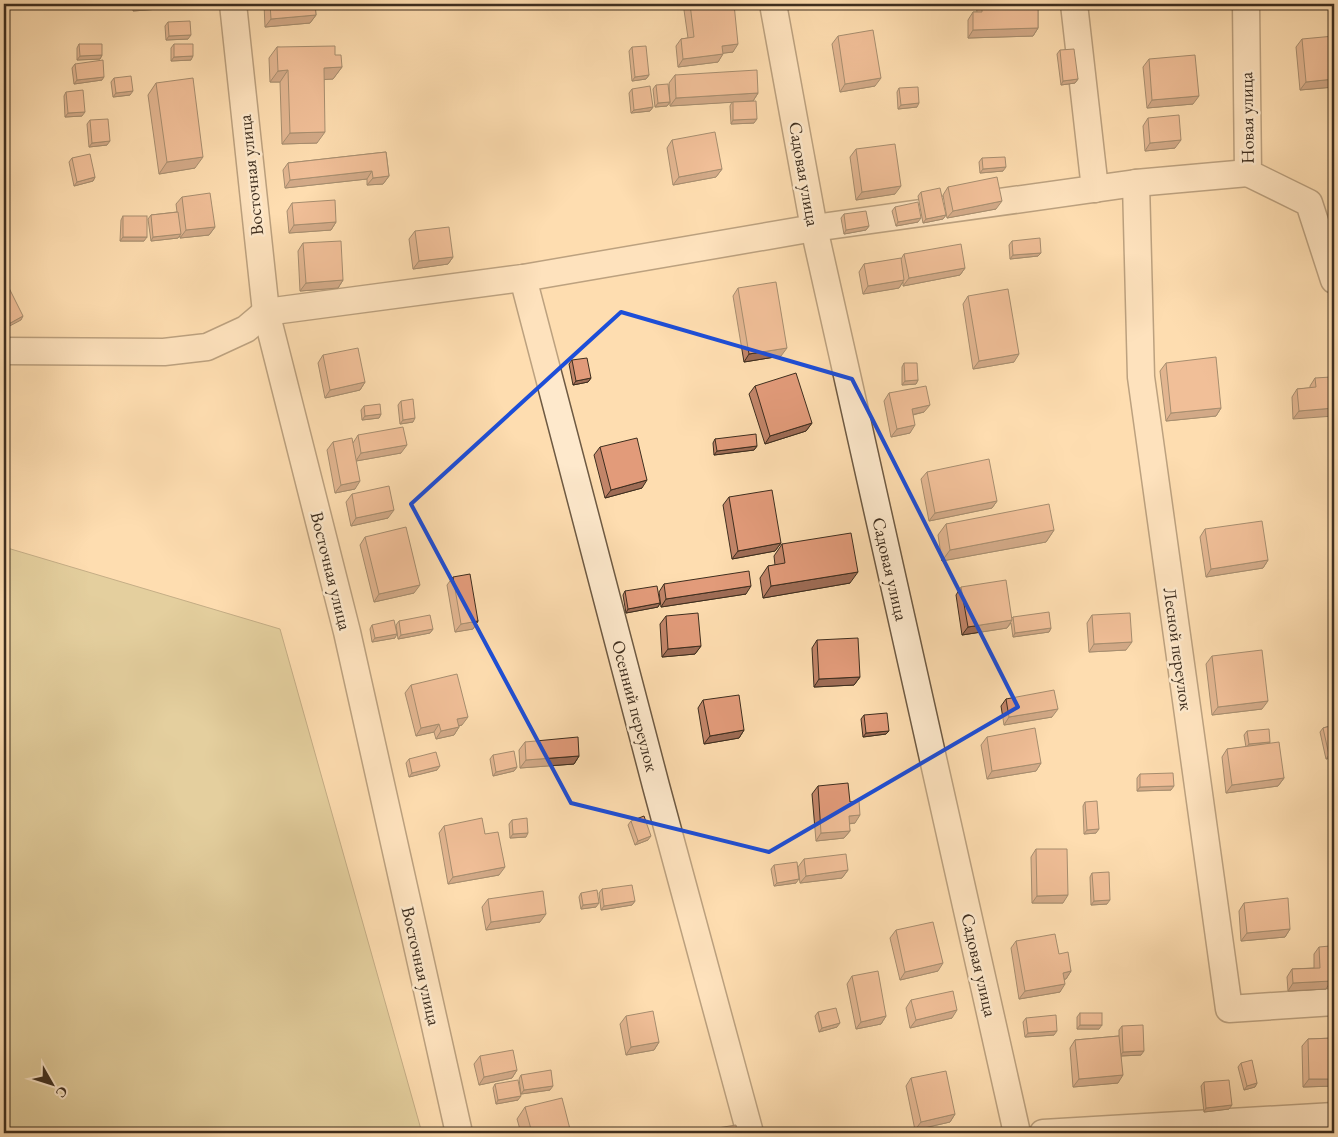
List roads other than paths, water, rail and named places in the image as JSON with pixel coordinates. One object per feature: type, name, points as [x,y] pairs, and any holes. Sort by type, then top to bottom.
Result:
[{"type":"street","name":"Восточная улица","points":[[233,4],[266,312],[347,632],[459,1133]]},
{"type":"street","name":"Садовая улица","points":[[773,4],[814,228],[1017,1133]]},
{"type":"street","points":[[1074,4],[1095,189]]},
{"type":"street","name":"Новая улица","points":[[1246,4],[1248,173],[1309,203],[1334,280]]},
{"type":"street","points":[[4,351],[164,352],[207,347],[246,329],[266,312],[523,278],[814,228],[1095,189],[1248,173]]},
{"type":"street","name":"Лесной переулок","points":[[1136,184],[1141,377],[1229,1009],[1334,1002]]},
{"type":"street","name":"Осенний переулок","points":[[523,278],[656,786],[750,1133]]},
{"type":"street","points":[[1043,1133],[1334,1116]]}]
